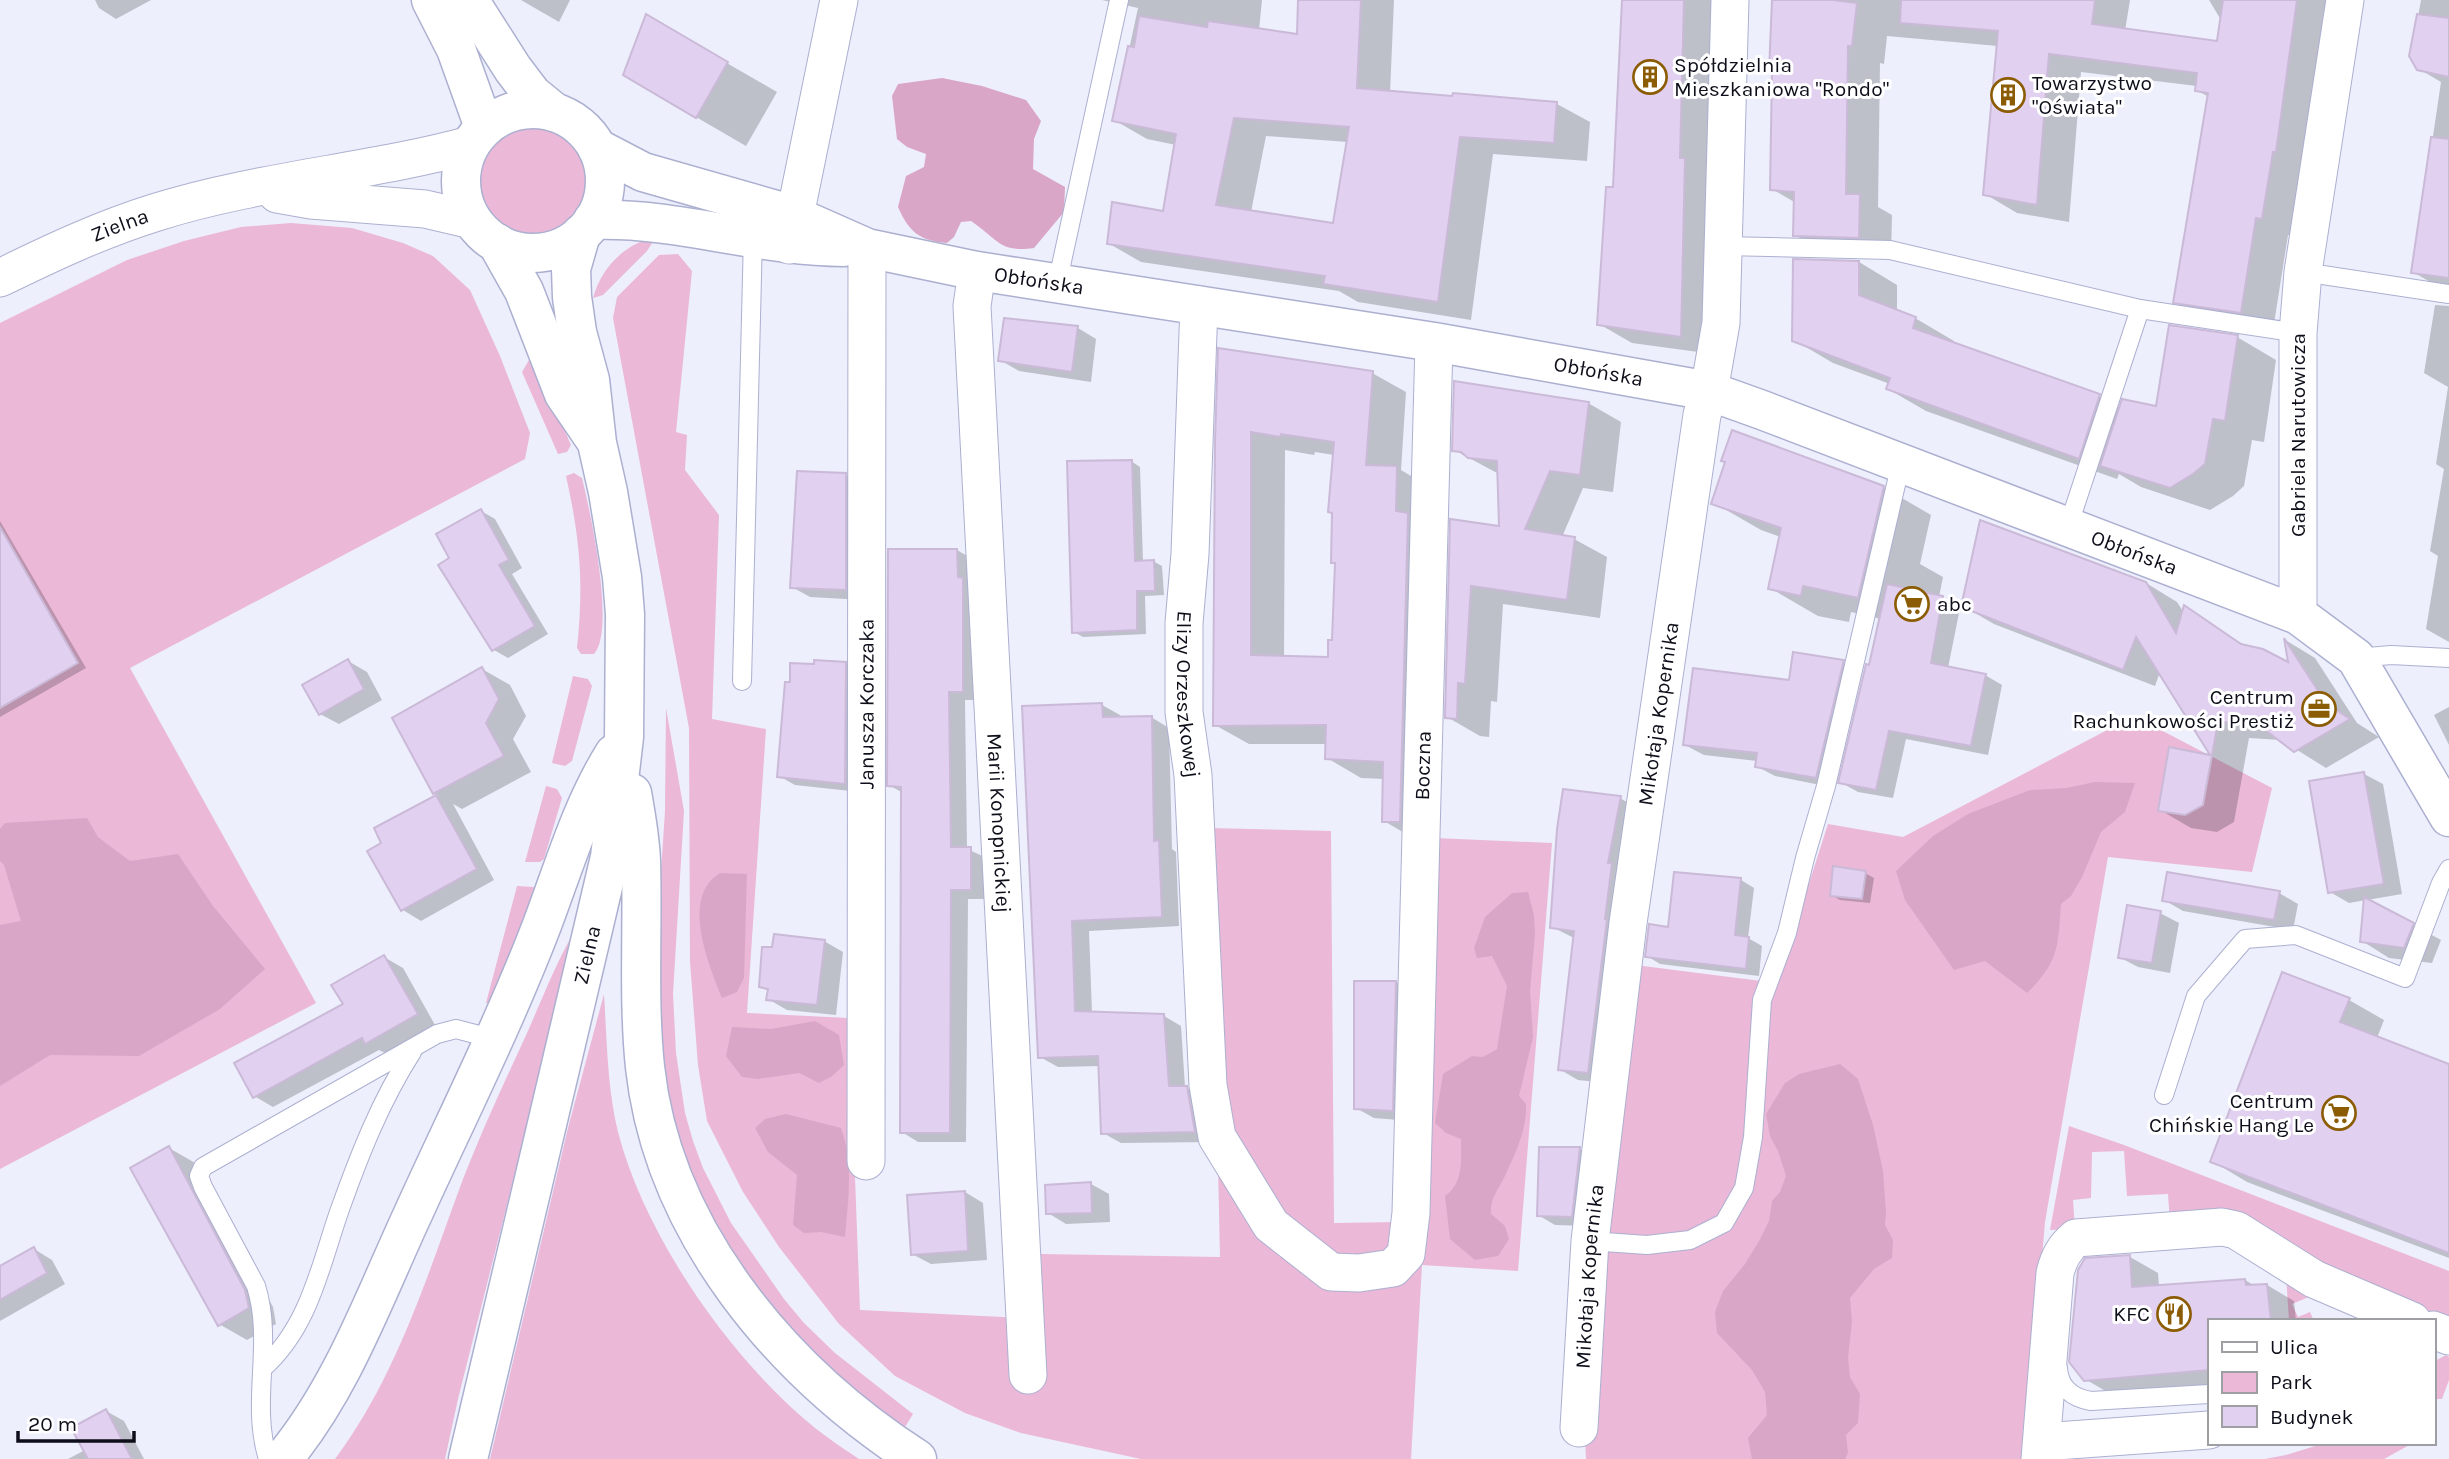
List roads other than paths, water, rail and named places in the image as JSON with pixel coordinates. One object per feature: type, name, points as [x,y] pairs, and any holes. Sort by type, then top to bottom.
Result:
[{"type":"street","points":[[432,0],[456,49],[477,136]]},
{"type":"street","points":[[469,0],[513,69],[532,94],[554,112]]},
{"type":"street","points":[[773,226],[839,0]]},
{"type":"street","name":"Mikołaja Kopernika","points":[[1578,1428],[1590,1241],[1628,923],[1702,415],[1721,324],[1730,0]]},
{"type":"street","name":"Gabriela Narutowicza","points":[[2298,615],[2298,333],[2303,272],[2345,0]]},
{"type":"street","points":[[529,108],[554,112],[572,120],[586,132],[597,148],[605,185],[601,203],[587,227],[562,247],[541,253],[518,251],[484,232],[464,202],[461,183],[463,164],[477,136],[505,114],[529,108]]},
{"type":"street","name":"Zielna","points":[[0,278],[95,233],[160,211],[248,190],[421,158],[477,136]]},
{"type":"street","name":"Obłońska","points":[[597,148],[643,172],[773,226],[867,248],[977,271],[1434,342],[1709,391],[2298,615]]},
{"type":"street","name":"Zielna","points":[[248,190],[311,200],[425,209],[484,232],[524,291],[564,394],[597,443]]},
{"type":"street","name":"Obłońska","points":[[587,227],[616,219],[671,225],[773,226]]},
{"type":"street","name":"Zielna","points":[[468,1459],[610,857],[624,737],[625,614],[622,577],[597,443],[590,380],[577,332],[572,297],[571,269],[587,227]]},
{"type":"street","name":"Janusza Korczaka","points":[[866,1161],[867,248]]},
{"type":"street","name":"Marii Konopnickiej","points":[[977,271],[972,306],[1028,1375]]},
{"type":"street","name":"Elizy Orzeszkowej","points":[[1199,305],[1190,554],[1184,623],[1184,712],[1193,775],[1208,1085],[1217,1137],[1271,1225],[1331,1272],[1359,1273],[1393,1268],[1406,1254],[1412,1189]]},
{"type":"street","name":"Boczna","points":[[1412,1189],[1434,342]]},
{"type":"street","points":[[2298,615],[2356,658],[2449,817]]},
{"type":"street","points":[[283,1459],[310,1424],[358,1335],[494,1039],[542,925],[573,837],[601,775],[624,737]]},
{"type":"street","points":[[624,737],[641,859],[640,977],[645,1067],[657,1131],[667,1162],[700,1232],[730,1282],[754,1314],[803,1369],[877,1432],[917,1459]]},
{"type":"street","points":[[2208,1430],[2041,1451],[2055,1273],[2066,1246],[2076,1238],[2222,1227],[2236,1230],[2314,1279],[2403,1319]]},
{"type":"lane","points":[[1057,284],[1119,0]]},
{"type":"lane","points":[[742,681],[773,226]]},
{"type":"lane","points":[[1723,246],[1890,250],[2140,309],[2298,333]]},
{"type":"lane","points":[[2303,272],[2449,294]]},
{"type":"lane","points":[[2068,527],[2140,309]]},
{"type":"lane","points":[[1590,1241],[1647,1245],[1690,1240],[1724,1223],[1744,1188],[1753,1137],[1762,1000],[1787,933],[1826,786],[1901,463]]},
{"type":"lane","points":[[2356,658],[2391,655],[2449,658]]},
{"type":"lane","points":[[2164,1095],[2196,996],[2245,939],[2296,935],[2404,978],[2449,869]]},
{"type":"lane","points":[[268,1459],[261,1416],[264,1325],[261,1303],[256,1286],[203,1187],[199,1176],[203,1167],[438,1034],[456,1029],[494,1039]]},
{"type":"lane","points":[[263,1368],[276,1356],[311,1299],[374,1122],[391,1084],[414,1049]]},
{"type":"lane","points":[[2208,1394],[2091,1401],[2071,1394],[2059,1378],[2057,1370],[2070,1269],[2078,1252],[2087,1249],[2250,1239]]},
{"type":"place","name":"Spółdzielnia Mieszkaniowa \"Rondo\"","points":[[1650,77]]},
{"type":"place","name":"Towarzystwo \"Oświata\"","points":[[2008,95]]},
{"type":"place","name":"abc","points":[[1912,604]]},
{"type":"place","name":"Centrum Rachunkowości Prestiż","points":[[2319,709]]},
{"type":"place","name":"Centrum Chińskie Hang Le","points":[[2339,1113]]},
{"type":"place","name":"KFC","points":[[2174,1314]]}]
